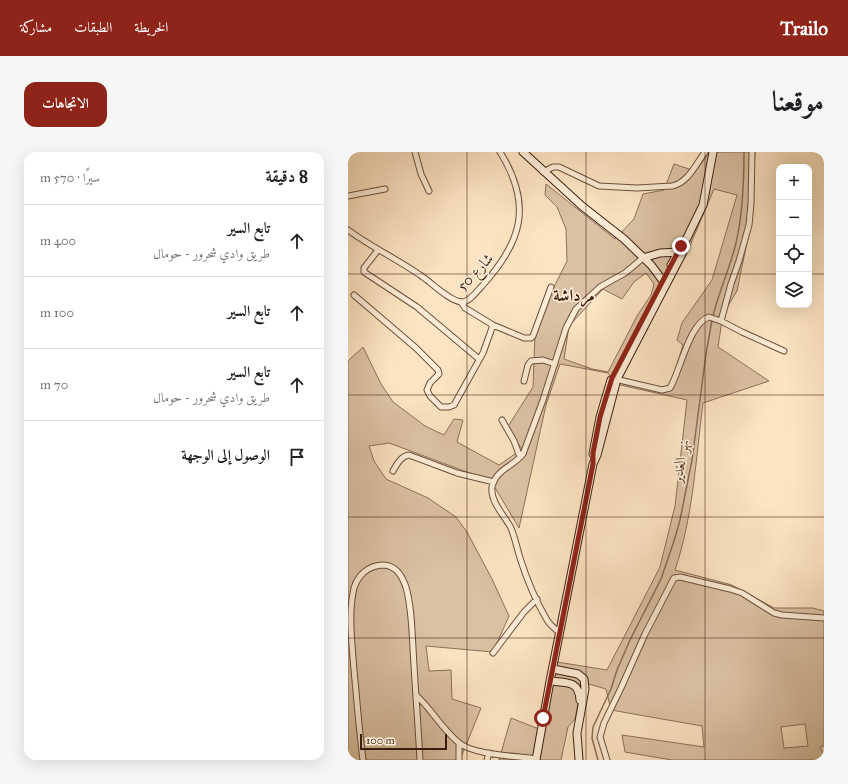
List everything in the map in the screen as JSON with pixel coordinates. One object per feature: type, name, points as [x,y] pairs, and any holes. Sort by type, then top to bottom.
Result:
[{"type":"main road","points":[[522,152],[582,206],[624,239],[655,270],[663,281]]},
{"type":"main road","points":[[536,760],[552,669],[593,464],[597,456],[603,418],[614,379],[680,253],[703,205],[714,152]]},
{"type":"main road","points":[[643,258],[660,254],[680,253]]},
{"type":"main road","points":[[656,298],[663,281],[680,253]]},
{"type":"main road","points":[[552,669],[574,673],[582,677],[585,689],[580,708]]},
{"type":"main road","points":[[550,681],[571,683],[576,686],[580,694],[577,733],[579,760]]},
{"type":"street","points":[[415,152],[421,174],[429,191]]},
{"type":"street","name":"شارع 50","points":[[348,230],[420,275],[450,297],[461,302],[468,299],[492,273],[509,251],[516,234],[519,220],[518,194],[515,183],[500,152]]},
{"type":"street","points":[[543,172],[553,167],[558,167],[599,186],[637,188],[672,186],[680,184],[684,180],[705,152]]},
{"type":"street","points":[[720,321],[749,225],[752,152]]},
{"type":"street","points":[[348,196],[385,189]]},
{"type":"street","points":[[378,250],[364,268],[364,272],[417,306],[479,359]]},
{"type":"street","points":[[560,633],[547,620],[522,565],[510,527],[494,498],[492,491],[494,482],[503,470],[520,457],[528,441],[566,328],[576,309],[600,287],[625,273],[643,258]]},
{"type":"street","points":[[461,302],[465,308],[493,325],[524,338],[531,338],[551,286]]},
{"type":"street","points":[[354,295],[416,348],[438,370],[438,374],[430,383],[427,390],[430,396],[441,407],[449,407],[454,404],[483,353],[493,325]]},
{"type":"street","points":[[614,379],[662,390],[670,388],[688,343],[702,321],[709,317],[784,351]]},
{"type":"street","points":[[524,381],[528,364],[531,361],[543,360],[555,364]]},
{"type":"street","points":[[502,420],[514,441],[520,457]]},
{"type":"street","points":[[393,471],[404,456],[410,455],[457,473],[494,482]]},
{"type":"street","points":[[363,760],[350,629],[351,597],[357,580],[367,569],[384,565],[390,566],[399,573],[406,587],[411,623],[417,696],[420,760]]},
{"type":"street","points":[[607,760],[600,737],[604,723],[645,634],[674,578],[680,577],[742,593],[774,613],[824,618]]},
{"type":"street","points":[[493,653],[524,612],[537,599]]},
{"type":"street","points":[[417,696],[458,743],[472,749],[489,753],[536,760]]},
{"type":"street","points":[[458,743],[459,760]]},
{"type":"street","points":[[487,760],[489,753]]},
{"type":"shaded area","points":[[710,152],[755,152],[751,223],[737,291],[723,314],[718,347],[769,381],[703,403],[690,508],[675,570],[732,585],[774,608],[813,608],[824,611],[824,746],[820,747],[824,755],[824,760],[672,760],[625,752],[622,735],[704,747],[702,726],[611,710],[606,689],[582,682],[575,719],[568,727],[561,760],[499,760],[511,718],[539,729],[557,662],[607,670],[660,567],[675,506],[687,400],[616,384],[608,373],[560,364],[546,405],[519,528],[491,481],[389,443],[369,446],[374,461],[386,479],[428,498],[456,517],[467,532],[492,579],[509,616],[493,652],[426,646],[429,671],[451,670],[452,699],[481,708],[460,760],[348,760],[348,361],[363,347],[381,384],[393,402],[425,426],[444,435],[454,419],[463,420],[457,442],[499,465],[522,449],[507,428],[533,387],[535,334],[549,297],[567,261],[566,229],[557,207],[545,195],[546,184],[615,239],[634,219],[643,194],[664,190],[674,164],[695,171]],"holes":[[[714,189],[737,195],[712,280],[682,323],[677,340],[683,345],[672,381],[665,389],[620,377],[686,255]],[[646,273],[654,284],[651,295],[637,316],[608,372],[592,369],[564,359],[569,326],[603,289],[622,299],[634,282]],[[805,724],[808,746],[784,748],[781,727]]]},
{"type":"waterway","name":"نهر الغدير","points":[[713,316],[734,252],[738,232],[743,198],[744,152]]},
{"type":"waterway","name":"نهر الغدير","points":[[598,760],[592,738],[593,727],[611,689],[617,670],[630,640],[661,579],[680,520],[692,460],[712,320]]},
{"type":"district","name":"مرداشة","points":[[574,295]]},
{"type":"route","points":[[543,718],[593,464],[593,453],[600,417],[606,395],[621,359],[681,246]]}]
